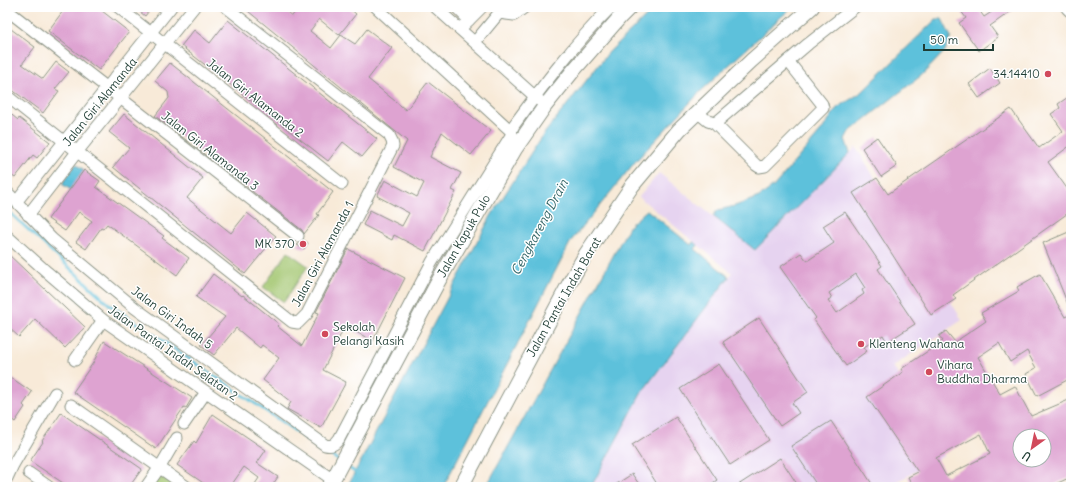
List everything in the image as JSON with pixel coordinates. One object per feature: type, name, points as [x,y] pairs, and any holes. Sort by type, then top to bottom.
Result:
[{"type":"main road","name":"Jalan Kapuk Pulo","points":[[336,474],[439,280],[515,149],[540,101],[572,71],[630,7]]},
{"type":"main road","name":"Jalan Pantai Indah Barat","points":[[461,487],[540,335],[586,254],[636,181],[679,130],[697,112],[751,61],[812,7]]},
{"type":"main road","points":[[1068,7],[1071,10]]},
{"type":"street","name":"Jalan Giri Alamanda 2","points":[[118,7],[342,184]]},
{"type":"street","name":"Jalan Giri Alamanda","points":[[17,201],[171,7]]},
{"type":"street","name":"Jalan Giri Alamanda","points":[[28,214],[194,7]]},
{"type":"street","name":"Jalan Giri Alamanda 1","points":[[7,96],[292,322],[298,323],[307,314],[370,194],[393,146],[392,141],[389,135],[226,7]]},
{"type":"street","points":[[376,7],[512,132],[515,149]]},
{"type":"street","points":[[435,7],[540,101],[512,132]]},
{"type":"street","points":[[456,7],[469,20]]},
{"type":"street","points":[[460,29],[482,7]]},
{"type":"street","points":[[475,42],[499,13],[514,15],[525,7]]},
{"type":"street","name":"Jalan Kapuk Pulo","points":[[540,101],[562,62],[611,7]]},
{"type":"street","points":[[714,124],[788,61],[855,7]]},
{"type":"street","name":"Jalan Giri Alamanda 3","points":[[7,10],[298,236]]},
{"type":"street","points":[[697,112],[714,124],[756,165],[759,167],[765,166],[822,108],[822,104],[788,61]]},
{"type":"street","name":"Jalan Giri Indah 5","points":[[7,192],[52,238],[135,308],[325,445],[330,446],[335,444],[339,439],[432,262],[512,132]]},
{"type":"street","name":"Jalan Pantai Indah Selatan 2","points":[[7,236],[103,320],[206,392],[336,474]]},
{"type":"street","points":[[75,360],[103,320]]},
{"type":"street","points":[[184,424],[206,392]]},
{"type":"street","points":[[7,478],[13,464],[55,393]]},
{"type":"street","points":[[71,405],[187,487]]},
{"type":"street","points":[[146,487],[177,438]]},
{"type":"street","points":[[28,473],[49,487]]},
{"type":"shaded area","points":[[856,147],[962,320],[893,366],[944,456],[887,487],[591,487],[642,392],[732,273],[639,197],[659,173],[755,250]]},
{"type":"green space","points":[[288,252],[308,266],[284,302],[263,287]]},
{"type":"green space","points":[[156,469],[180,487],[143,487]]},
{"type":"water","name":"Cengkareng Drain","points":[[656,7],[792,7],[701,91],[635,162],[571,241],[443,487],[347,487],[491,216],[543,135],[609,52]]},
{"type":"water","points":[[936,19],[942,19],[951,37],[945,51],[922,75],[849,132],[845,139],[850,153],[755,250],[713,216],[718,210],[735,206],[759,197],[774,186],[821,131],[837,108],[862,92]]},
{"type":"water","points":[[76,164],[84,170],[71,190],[62,184]]},
{"type":"water","points":[[647,210],[691,245],[693,242],[698,245],[695,249],[729,277],[642,392],[591,487],[486,487],[630,225]]},
{"type":"building","points":[[66,7],[97,7],[129,32],[99,70],[48,31]]},
{"type":"building","points":[[134,7],[152,7],[145,16]]},
{"type":"building","points":[[243,7],[280,7],[292,16],[299,7],[348,7],[356,14],[339,35],[319,19],[310,31],[331,48],[341,35],[355,44],[367,29],[392,48],[368,79],[406,110],[428,82],[491,131],[471,155],[442,132],[430,157],[461,173],[452,190],[456,192],[425,251],[394,235],[392,240],[363,225],[370,210],[402,226],[409,213],[377,196],[385,180],[417,197],[424,183],[394,167],[407,141]]},
{"type":"building","points":[[958,7],[977,7],[984,17],[999,7],[1017,7],[990,26],[998,37],[979,51],[959,23],[966,18]]},
{"type":"building","points":[[228,20],[377,139],[362,157],[343,142],[328,161],[181,46],[194,30],[210,43]]},
{"type":"building","points":[[7,26],[35,47],[22,64],[43,79],[56,62],[69,72],[55,89],[59,91],[43,113],[7,86]]},
{"type":"building","points":[[170,63],[333,192],[317,214],[319,215],[304,234],[302,230],[155,116],[169,98],[168,92],[155,81]]},
{"type":"building","points":[[990,68],[1000,83],[979,98],[969,84]]},
{"type":"building","points":[[1071,95],[1071,127],[1068,130],[1071,134],[1071,145],[1048,162],[1071,194],[1071,211],[953,295],[956,299],[931,315],[853,193],[877,178],[888,194],[1011,109],[1039,148],[1063,131],[1051,114],[1060,108],[1058,104]]},
{"type":"building","points":[[7,111],[18,120],[19,118],[50,142],[37,158],[33,155],[15,178],[7,172]]},
{"type":"building","points":[[124,114],[203,178],[187,198],[231,233],[247,213],[276,236],[245,274],[113,167],[129,148],[109,132]]},
{"type":"building","points":[[877,137],[897,166],[881,177],[862,148]]},
{"type":"building","points":[[84,170],[100,181],[96,187],[164,236],[162,238],[189,258],[177,275],[107,224],[103,229],[101,228],[86,249],[76,242],[92,221],[79,212],[65,231],[48,219]]},
{"type":"building","points":[[845,212],[882,266],[878,269],[915,324],[887,342],[883,335],[864,347],[867,351],[846,366],[814,320],[816,318],[780,267],[801,253],[807,261],[834,243],[823,226]],"holes":[[[856,274],[865,288],[862,290],[864,294],[837,313],[828,300],[832,298],[829,293]]]},
{"type":"building","points":[[1071,231],[1071,312],[1043,243]]},
{"type":"building","name":"MK 370","points":[[304,240],[308,243],[304,249],[297,245]]},
{"type":"building","name":"Sekolah Pelangi Kasih","points":[[348,249],[405,278],[373,341],[345,326],[323,370],[346,382],[321,428],[287,409],[291,402],[263,380],[279,358],[262,345],[260,348],[236,328],[214,355],[201,345],[225,317],[196,297],[213,274],[242,296],[243,295],[279,324],[277,326],[302,346],[319,313],[316,312]]},
{"type":"building","points":[[7,253],[85,327],[65,348],[35,319],[19,337],[7,326]]},
{"type":"building","points":[[1040,274],[1065,317],[1071,314],[1071,378],[1037,396],[1026,374],[1036,368],[1027,351],[1010,362],[999,343],[978,357],[1000,394],[1015,386],[1031,416],[1071,399],[1071,477],[1049,487],[913,487],[908,477],[918,472],[867,397],[903,372],[901,369],[943,341],[939,336],[946,331],[955,342],[986,321],[981,313],[1019,291],[1017,287]],"holes":[[[981,434],[990,454],[946,476],[936,458]]]},
{"type":"building","points":[[759,318],[808,392],[792,403],[799,413],[780,426],[723,342]]},
{"type":"building","points":[[104,341],[192,398],[186,408],[184,407],[156,449],[73,392],[93,363]]},
{"type":"building","points":[[719,364],[769,440],[730,465],[680,389]]},
{"type":"building","points":[[7,375],[32,392],[23,405],[25,407],[15,422],[7,416]]},
{"type":"building","points":[[61,413],[142,469],[129,487],[69,487],[30,461]]},
{"type":"building","points":[[213,414],[266,450],[257,463],[278,477],[271,487],[253,487],[259,478],[244,467],[230,487],[209,487],[177,465],[194,441],[196,443]]},
{"type":"building","points":[[676,417],[717,480],[707,487],[659,487],[632,445]]},
{"type":"building","points":[[831,421],[874,487],[818,487],[791,446]]},
{"type":"building","points":[[780,458],[799,487],[735,487]]},
{"type":"building","points":[[632,474],[641,487],[612,487]]},
{"type":"waterway","points":[[7,210],[110,305],[338,460]]},
{"type":"waterway","points":[[344,465],[358,474]]},
{"type":"place","name":"34.14410","points":[[1048,74]]},
{"type":"place","name":"MK 370","points":[[303,244]]},
{"type":"place","name":"Sekolah Pelangi Kasih","points":[[325,334]]},
{"type":"place","name":"Klenteng Wahana","points":[[861,344]]},
{"type":"place","name":"Vihara Buddha Dharma","points":[[929,372]]}]
